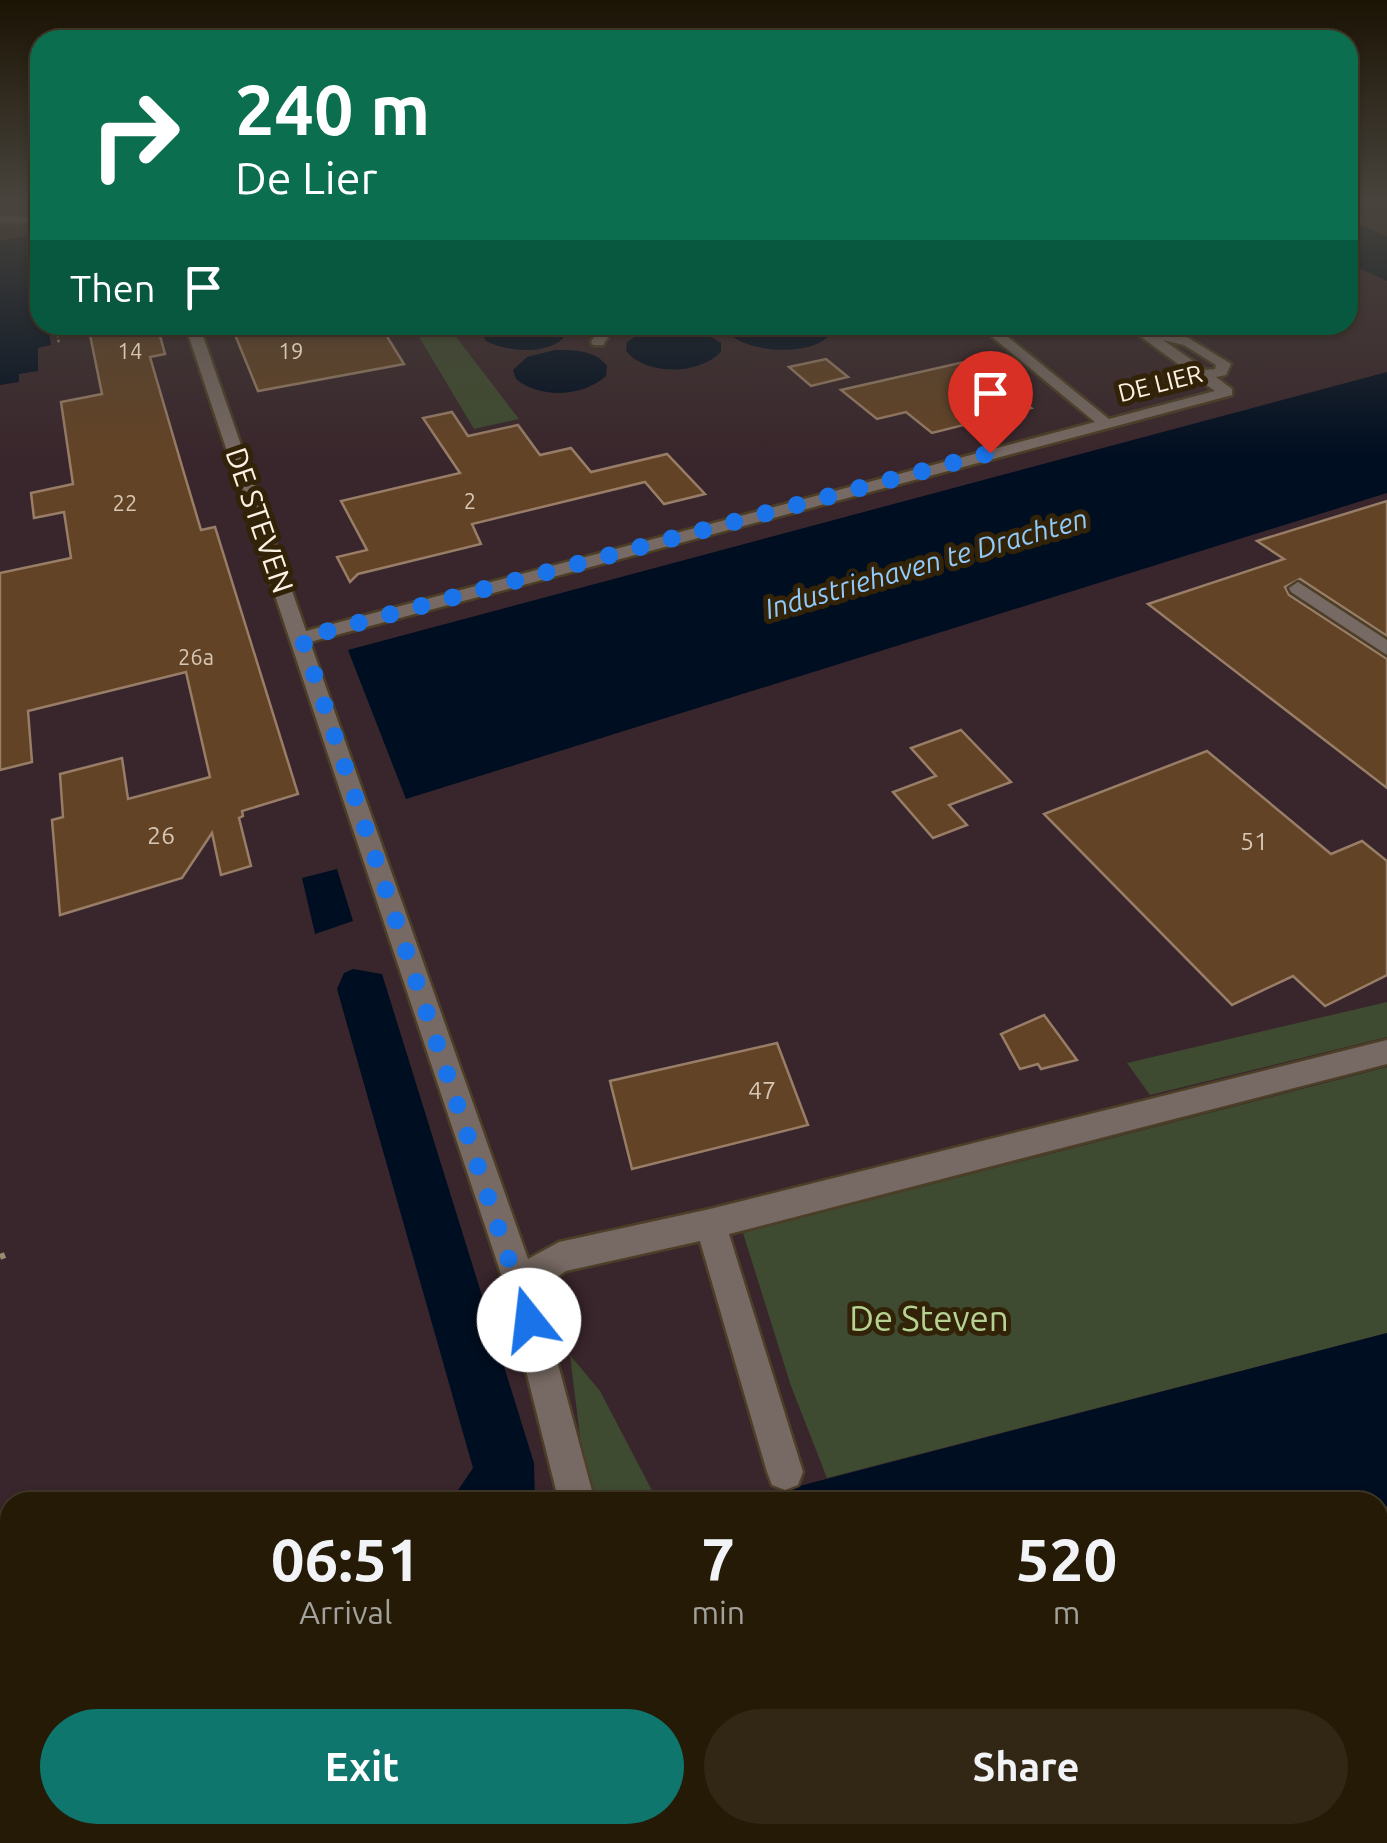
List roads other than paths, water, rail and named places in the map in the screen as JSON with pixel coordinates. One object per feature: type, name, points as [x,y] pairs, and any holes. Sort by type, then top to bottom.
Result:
[{"type":"street","name":"DE STEVEN","points":[[196,335],[520,1283],[574,1492]]},
{"type":"street","points":[[598,342],[603,335]]},
{"type":"street","name":"DE LIER","points":[[998,335],[1104,422]]},
{"type":"street","points":[[1146,335],[1204,376],[1221,372],[1224,364],[1187,338],[1171,335]]},
{"type":"street","points":[[1149,337],[1160,335]]},
{"type":"street","name":"DE LIER","points":[[302,638],[1227,392],[1204,376]]},
{"type":"street","points":[[1298,588],[1387,649]]},
{"type":"street","points":[[520,1283],[559,1257],[710,1224],[1387,1052]]},
{"type":"street","points":[[710,1224],[785,1472]]},
{"type":"water","points":[[0,285],[30,285],[30,335],[50,335],[51,345],[38,348],[38,371],[19,374],[19,382],[0,385]]},
{"type":"water","points":[[482,335],[565,335],[556,344],[533,350],[486,341]]},
{"type":"water","points":[[637,335],[707,335],[721,343],[721,352],[700,365],[673,370],[635,359],[626,351],[627,342]]},
{"type":"water","points":[[731,335],[830,335],[800,349],[762,348]]},
{"type":"water","points":[[555,350],[596,357],[607,366],[606,376],[586,388],[561,393],[537,390],[516,379],[513,370],[527,357]]},
{"type":"water","name":"Industriehaven te Drachten","points":[[1387,372],[1387,493],[406,799],[348,650]]},
{"type":"water","points":[[337,869],[353,921],[315,934],[302,878]]},
{"type":"water","points":[[353,969],[382,974],[534,1463],[535,1492],[457,1492],[473,1468],[337,989],[344,973]]},
{"type":"water","points":[[1387,1333],[1387,1492],[776,1492]]},
{"type":"park label","name":"De Steven","points":[[929,1318]]}]
